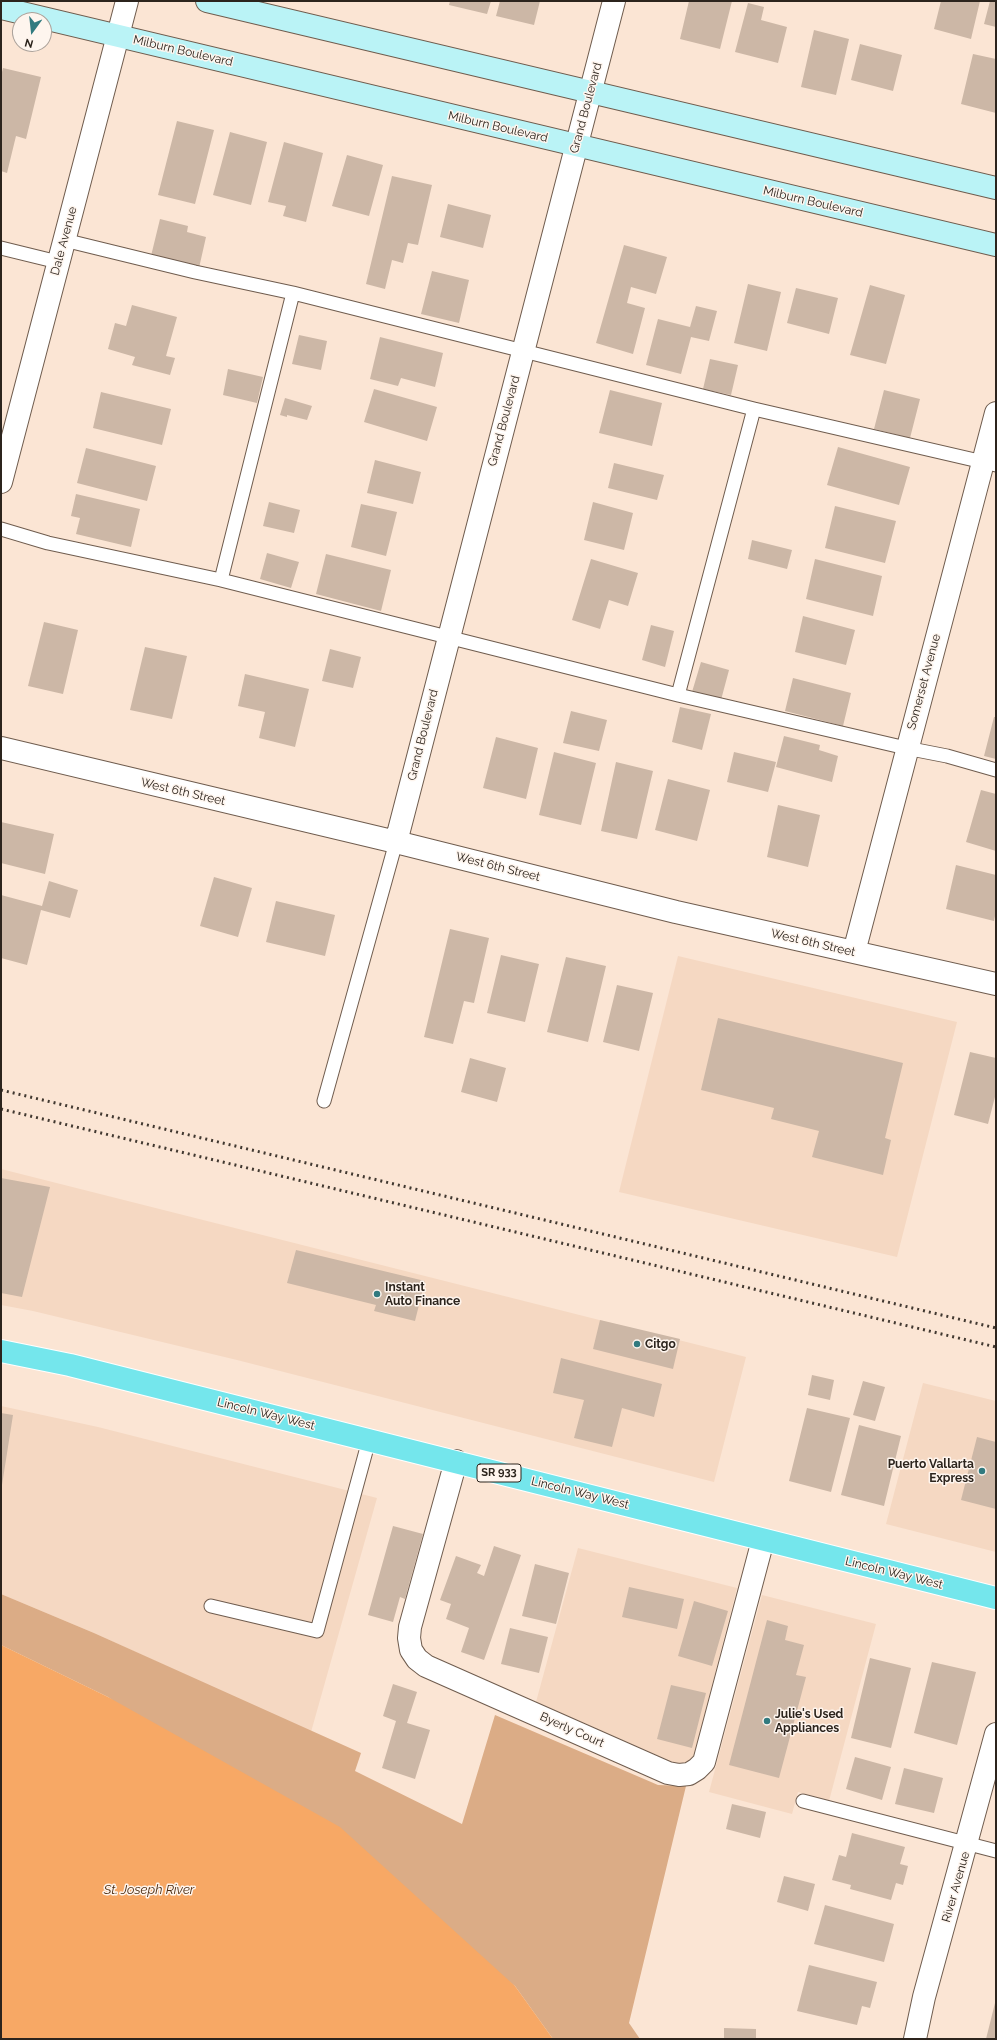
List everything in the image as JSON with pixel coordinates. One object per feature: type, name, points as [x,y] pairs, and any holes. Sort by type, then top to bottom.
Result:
[{"type":"main road","name":"Lincoln Way West","points":[[1,1351],[70,1365],[996,1598]]},
{"type":"street","name":"Dale Avenue","points":[[1,482],[127,1]]},
{"type":"street","points":[[208,1],[996,188]]},
{"type":"street","name":"Grand Boulevard","points":[[396,842],[614,1]]},
{"type":"street","name":"Milburn Boulevard","points":[[1,8],[996,245]]},
{"type":"street","name":"Somerset Avenue","points":[[854,952],[906,748],[990,464],[996,413]]},
{"type":"street","name":"West 6th Street","points":[[1,748],[396,842],[676,912],[996,984]]},
{"type":"street","name":"Byerly Court","points":[[456,1462],[410,1627],[409,1638],[411,1650],[417,1659],[426,1666],[668,1773],[679,1775],[689,1774],[698,1769],[704,1762],[763,1540]]},
{"type":"street","name":"River Avenue","points":[[915,2039],[924,1997],[968,1844],[996,1734]]},
{"type":"lane","points":[[64,240],[195,272],[293,293],[754,409],[990,464]]},
{"type":"lane","points":[[1,248],[58,262]]},
{"type":"lane","points":[[221,580],[293,293]]},
{"type":"lane","points":[[678,695],[754,409]]},
{"type":"lane","points":[[1,528],[48,543],[221,580],[678,695],[906,748],[947,756],[996,770]]},
{"type":"lane","points":[[324,1100],[396,842]]},
{"type":"lane","points":[[210,1606],[317,1631],[369,1440]]},
{"type":"lane","points":[[803,1801],[996,1851]]},
{"type":"shaded area","points":[[678,956],[957,1022],[897,1257],[619,1192]]},
{"type":"shaded area","points":[[1,1169],[746,1357],[714,1482],[237,1360],[33,1311],[1,1305]]},
{"type":"shaded area","points":[[923,1383],[996,1401],[996,1552],[886,1524]]},
{"type":"shaded area","points":[[1,1406],[98,1427],[377,1498],[311,1732],[94,1633],[1,1594]]},
{"type":"shaded area","points":[[578,1548],[737,1588],[693,1759],[679,1765],[536,1702]]},
{"type":"shaded area","points":[[1,1594],[94,1633],[361,1753],[355,1771],[462,1824],[495,1715],[658,1785],[686,1786],[629,2023],[640,2039],[553,2039],[515,1986],[108,1697],[1,1645]]},
{"type":"shaded area","points":[[762,1595],[876,1624],[829,1801],[798,1792],[792,1814],[709,1792]]},
{"type":"water","name":"St. Joseph River","points":[[1,1645],[108,1697],[340,1827],[515,1986],[553,2039],[1,2039]]},
{"type":"building","points":[[450,1],[491,1],[487,14],[449,5]]},
{"type":"building","points":[[500,1],[540,1],[534,25],[496,16]]},
{"type":"building","points":[[689,1],[732,1],[720,49],[680,39]]},
{"type":"building","points":[[941,1],[980,1],[971,39],[934,29]]},
{"type":"building","points":[[990,1],[996,1],[996,27],[984,24]]},
{"type":"building","points":[[748,3],[764,7],[761,20],[787,27],[778,63],[735,52]]},
{"type":"building","points":[[814,30],[849,39],[836,95],[801,87]]},
{"type":"building","points":[[860,44],[902,55],[893,91],[851,80]]},
{"type":"building","points":[[973,54],[996,59],[996,113],[961,104]]},
{"type":"building","points":[[3,68],[41,77],[26,139],[16,136],[7,173],[1,171],[1,76]]},
{"type":"building","points":[[177,121],[214,130],[195,204],[158,195]]},
{"type":"building","points":[[230,132],[267,142],[251,205],[213,195]]},
{"type":"building","points":[[284,142],[323,153],[306,222],[283,216],[286,206],[268,202]]},
{"type":"building","points":[[347,155],[383,165],[369,216],[332,206]]},
{"type":"building","points":[[392,176],[432,185],[418,245],[408,243],[403,263],[392,260],[385,289],[366,284]]},
{"type":"building","points":[[448,204],[491,215],[483,248],[440,237]]},
{"type":"building","points":[[160,219],[188,226],[187,232],[206,237],[199,268],[151,256]]},
{"type":"building","points":[[624,245],[667,257],[656,294],[631,287],[627,303],[645,308],[633,354],[596,343]]},
{"type":"building","points":[[432,271],[469,280],[459,323],[421,314]]},
{"type":"building","points":[[748,284],[781,292],[767,351],[734,343]]},
{"type":"building","points":[[870,285],[905,295],[886,364],[850,355]]},
{"type":"building","points":[[796,288],[838,298],[829,334],[787,323]]},
{"type":"building","points":[[132,305],[177,317],[166,356],[175,358],[170,375],[132,365],[135,357],[108,349],[115,323],[126,326]]},
{"type":"building","points":[[696,306],[717,311],[709,341],[691,337],[681,374],[646,365],[658,319],[690,327]]},
{"type":"building","points":[[299,335],[327,341],[321,370],[292,364]]},
{"type":"building","points":[[380,337],[443,353],[435,387],[401,378],[398,386],[370,379]]},
{"type":"building","points":[[710,359],[738,365],[731,395],[703,389]]},
{"type":"building","points":[[228,369],[263,377],[257,403],[223,395]]},
{"type":"building","points":[[374,389],[437,407],[427,441],[364,422]]},
{"type":"building","points":[[610,390],[662,403],[652,446],[599,433]]},
{"type":"building","points":[[884,390],[920,399],[910,438],[874,429]]},
{"type":"building","points":[[101,392],[171,409],[162,445],[93,428]]},
{"type":"building","points":[[285,398],[312,406],[307,420],[287,415],[287,417],[280,415]]},
{"type":"building","points":[[838,447],[910,467],[899,505],[827,485]]},
{"type":"building","points":[[86,448],[156,466],[147,501],[77,483]]},
{"type":"building","points":[[375,460],[421,472],[413,504],[367,493]]},
{"type":"building","points":[[614,463],[664,475],[657,500],[608,488]]},
{"type":"building","points":[[76,494],[140,509],[131,547],[76,534],[80,518],[71,516]]},
{"type":"building","points":[[269,502],[300,510],[294,533],[263,526]]},
{"type":"building","points":[[593,502],[633,513],[624,550],[584,540]]},
{"type":"building","points":[[361,504],[397,512],[386,556],[351,547]]},
{"type":"building","points":[[835,506],[896,521],[885,563],[825,548]]},
{"type":"building","points":[[752,540],[792,550],[787,569],[748,559]]},
{"type":"building","points":[[267,553],[299,562],[291,588],[260,579]]},
{"type":"building","points":[[326,554],[391,570],[381,611],[316,594]]},
{"type":"building","points":[[591,559],[638,573],[628,606],[609,600],[600,629],[572,620]]},
{"type":"building","points":[[815,559],[882,576],[873,616],[806,599]]},
{"type":"building","points":[[803,616],[855,630],[846,665],[795,652]]},
{"type":"building","points":[[44,622],[78,630],[63,694],[28,686]]},
{"type":"building","points":[[651,625],[674,631],[665,667],[642,660]]},
{"type":"building","points":[[145,647],[187,656],[172,719],[130,710]]},
{"type":"building","points":[[330,649],[361,657],[353,688],[322,681]]},
{"type":"building","points":[[701,662],[729,670],[721,700],[692,692]]},
{"type":"building","points":[[245,674],[309,689],[295,747],[259,738],[265,712],[238,706]]},
{"type":"building","points":[[793,678],[851,693],[843,726],[785,711]]},
{"type":"building","points":[[680,707],[711,714],[702,750],[672,742]]},
{"type":"building","points":[[571,711],[607,720],[599,751],[563,743]]},
{"type":"building","points":[[994,717],[996,717],[996,759],[984,756]]},
{"type":"building","points":[[784,736],[820,745],[819,750],[838,756],[832,782],[776,767]]},
{"type":"building","points":[[496,737],[538,748],[526,799],[483,788]]},
{"type":"building","points":[[554,752],[596,763],[581,825],[539,815]]},
{"type":"building","points":[[734,752],[776,762],[768,792],[727,782]]},
{"type":"building","points":[[616,762],[653,771],[637,839],[601,831]]},
{"type":"building","points":[[668,779],[710,790],[697,841],[655,830]]},
{"type":"building","points":[[981,790],[996,794],[996,851],[966,842]]},
{"type":"building","points":[[778,805],[820,815],[808,867],[767,857]]},
{"type":"building","points":[[1,822],[54,834],[45,874],[1,863]]},
{"type":"building","points":[[956,865],[996,875],[996,911],[994,921],[946,909]]},
{"type":"building","points":[[214,877],[252,888],[238,937],[200,926]]},
{"type":"building","points":[[49,881],[78,890],[70,918],[41,910],[27,965],[1,958],[1,895],[42,906]]},
{"type":"building","points":[[276,901],[335,915],[325,956],[266,942]]},
{"type":"building","points":[[450,929],[489,938],[474,1003],[464,1001],[453,1044],[424,1037]]},
{"type":"building","points":[[501,955],[539,964],[525,1022],[487,1013]]},
{"type":"building","points":[[566,957],[606,966],[588,1042],[547,1032]]},
{"type":"building","points":[[617,985],[653,993],[639,1051],[603,1042]]},
{"type":"building","points":[[718,1018],[903,1063],[885,1138],[891,1140],[883,1175],[812,1157],[819,1131],[771,1119],[774,1108],[701,1090]]},
{"type":"building","points":[[970,1052],[996,1058],[996,1093],[988,1124],[954,1115]]},
{"type":"building","points":[[470,1058],[506,1068],[497,1102],[461,1092]]},
{"type":"building","points":[[1,1178],[50,1187],[22,1297],[1,1293]]},
{"type":"building","name":"Instant Auto Finance","points":[[296,1250],[425,1281],[415,1321],[374,1311],[376,1305],[287,1283]]},
{"type":"building","name":"Citgo","points":[[600,1320],[680,1339],[673,1369],[593,1349]]},
{"type":"building","name":"Citgo","points":[[561,1358],[662,1384],[654,1417],[622,1408],[612,1447],[574,1438],[584,1400],[553,1393]]},
{"type":"building","points":[[812,1375],[834,1380],[830,1400],[808,1395]]},
{"type":"building","points":[[863,1381],[885,1387],[875,1421],[853,1415]]},
{"type":"building","points":[[807,1408],[850,1418],[831,1492],[789,1481]]},
{"type":"building","points":[[1,1413],[13,1415],[2,1485],[1,1485]]},
{"type":"building","points":[[859,1425],[901,1436],[884,1506],[841,1495]]},
{"type":"building","name":"Puerto Vallarta Express","points":[[977,1437],[996,1442],[996,1509],[961,1500]]},
{"type":"building","points":[[393,1526],[423,1534],[405,1599],[400,1597],[393,1622],[368,1615]]},
{"type":"building","points":[[494,1546],[521,1555],[484,1660],[461,1652],[469,1628],[446,1619],[451,1604],[440,1600],[456,1556],[481,1565],[477,1573],[484,1576]]},
{"type":"building","points":[[535,1564],[569,1573],[556,1624],[522,1616]]},
{"type":"building","points":[[629,1587],[684,1599],[677,1629],[622,1617]]},
{"type":"building","points":[[694,1601],[728,1611],[712,1666],[678,1656]]},
{"type":"building","name":"Julie's Used Appliances","points":[[767,1620],[788,1626],[785,1640],[804,1645],[796,1675],[806,1677],[779,1778],[729,1765]]},
{"type":"building","points":[[510,1628],[548,1637],[539,1673],[501,1664]]},
{"type":"building","points":[[870,1658],[911,1668],[891,1748],[851,1738]]},
{"type":"building","points":[[932,1662],[976,1672],[957,1745],[914,1733]]},
{"type":"building","points":[[393,1684],[417,1692],[407,1723],[430,1730],[415,1779],[382,1768],[396,1721],[383,1716]]},
{"type":"building","points":[[671,1685],[706,1693],[692,1748],[657,1739]]},
{"type":"building","points":[[855,1757],[891,1767],[882,1800],[846,1789]]},
{"type":"building","points":[[904,1768],[943,1778],[934,1813],[895,1804]]},
{"type":"building","points":[[732,1804],[766,1812],[760,1838],[726,1829]]},
{"type":"building","points":[[852,1833],[905,1847],[900,1864],[908,1866],[903,1885],[896,1883],[891,1900],[850,1889],[851,1885],[832,1880],[839,1855],[846,1857]]},
{"type":"building","points":[[784,1876],[815,1884],[808,1911],[777,1902]]},
{"type":"building","points":[[825,1905],[894,1924],[884,1962],[814,1944]]},
{"type":"building","points":[[809,1965],[877,1982],[870,2008],[862,2006],[857,2025],[797,2011]]},
{"type":"building","points":[[995,2003],[996,2039],[986,2039]]},
{"type":"building","points":[[724,2028],[756,2029],[756,2039],[724,2039]]},
{"type":"railway","points":[[1,1090],[996,1328]]},
{"type":"railway","points":[[1,1109],[996,1347]]},
{"type":"place","name":"Instant Auto Finance","points":[[377,1294]]},
{"type":"place","name":"Citgo","points":[[637,1344]]},
{"type":"place","name":"Puerto Vallarta Express","points":[[982,1471]]},
{"type":"place","name":"Julie's Used Appliances","points":[[767,1721]]}]
